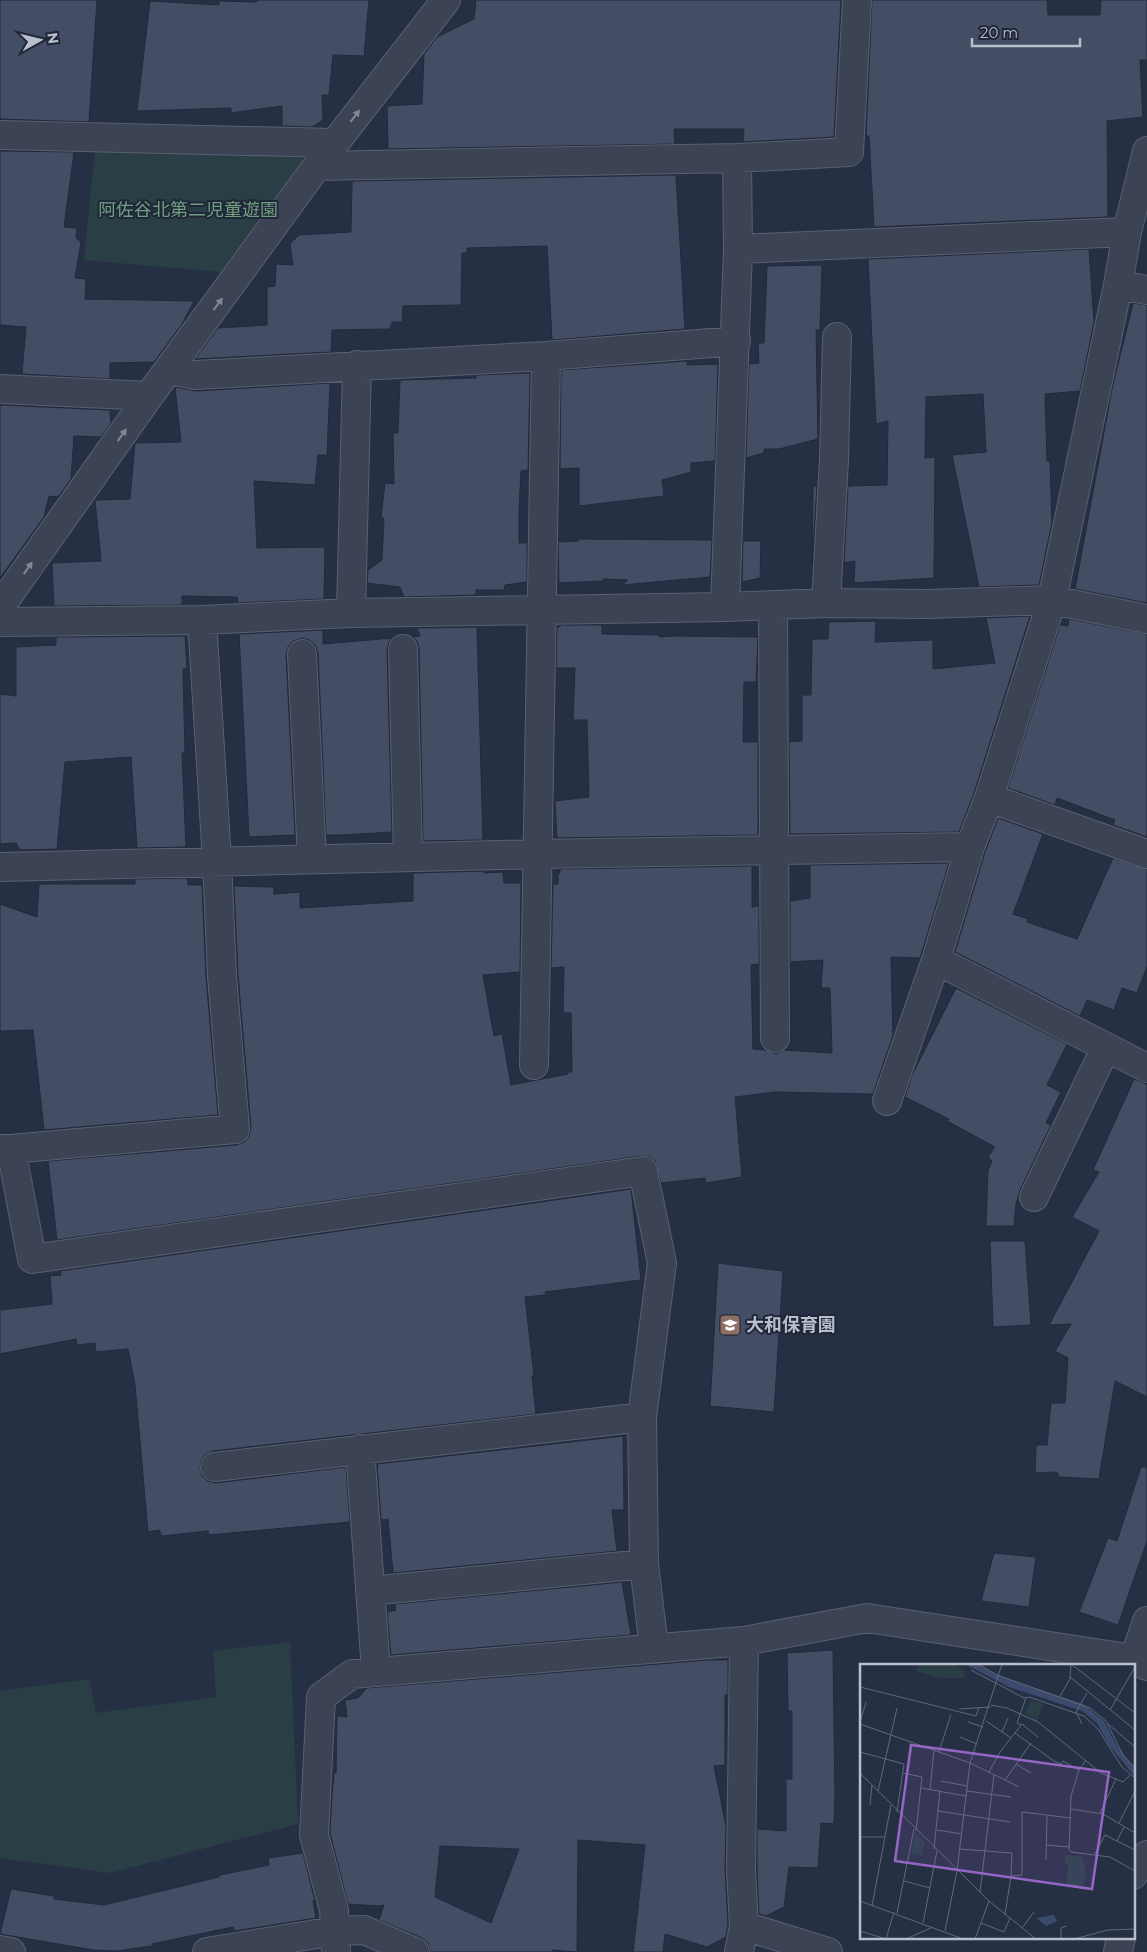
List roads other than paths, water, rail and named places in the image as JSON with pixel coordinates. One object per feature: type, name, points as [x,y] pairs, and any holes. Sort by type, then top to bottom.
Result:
[{"type":"street","points":[[0,608],[149,396],[170,370],[317,166],[446,0]]},
{"type":"street","points":[[317,166],[738,158],[849,152],[857,0]]},
{"type":"street","points":[[0,135],[334,143]]},
{"type":"street","points":[[888,1100],[936,960],[970,847],[989,798],[1052,600],[1118,285],[1127,232],[1147,151]]},
{"type":"street","points":[[725,608],[736,342],[738,158]]},
{"type":"street","points":[[738,249],[1127,232]]},
{"type":"street","points":[[1118,285],[1147,290]]},
{"type":"street","points":[[826,603],[834,460],[837,337]]},
{"type":"street","points":[[170,370],[195,375],[546,356],[736,342]]},
{"type":"street","points":[[534,1065],[546,356]]},
{"type":"street","points":[[351,613],[357,365]]},
{"type":"street","points":[[0,389],[149,396]]},
{"type":"street","points":[[0,622],[202,620],[351,613],[725,608],[826,603],[926,604],[1052,600],[1147,619]]},
{"type":"street","points":[[773,606],[775,1038]]},
{"type":"street","points":[[202,620],[222,976],[236,1129],[6,1149],[32,1259],[643,1171],[662,1263],[642,1417],[644,1564],[654,1648]]},
{"type":"street","points":[[403,649],[408,857]]},
{"type":"street","points":[[302,654],[312,859]]},
{"type":"street","points":[[989,798],[1147,854]]},
{"type":"street","points":[[0,867],[773,849],[970,847]]},
{"type":"street","points":[[936,960],[1147,1068]]},
{"type":"street","points":[[1034,1198],[1106,1047]]},
{"type":"street","points":[[215,1467],[642,1417]]},
{"type":"street","points":[[360,1449],[376,1671]]},
{"type":"street","points":[[370,1591],[644,1564]]},
{"type":"street","points":[[335,1941],[334,1910],[314,1835],[321,1698],[352,1674],[744,1640],[867,1618],[1140,1662],[1147,1621]]},
{"type":"street","points":[[738,1952],[744,1926],[740,1870],[744,1640]]},
{"type":"street","points":[[1134,1873],[1147,1855]]},
{"type":"street","points":[[744,1926],[828,1952]]},
{"type":"street","points":[[206,1952],[335,1941],[364,1930],[415,1952]]},
{"type":"street","points":[[0,1950],[11,1952]]},
{"type":"place","name":"大和保育園","points":[[730,1325]]},
{"type":"park label","name":"阿佐谷北第二児童遊園","points":[[188,210]]}]
